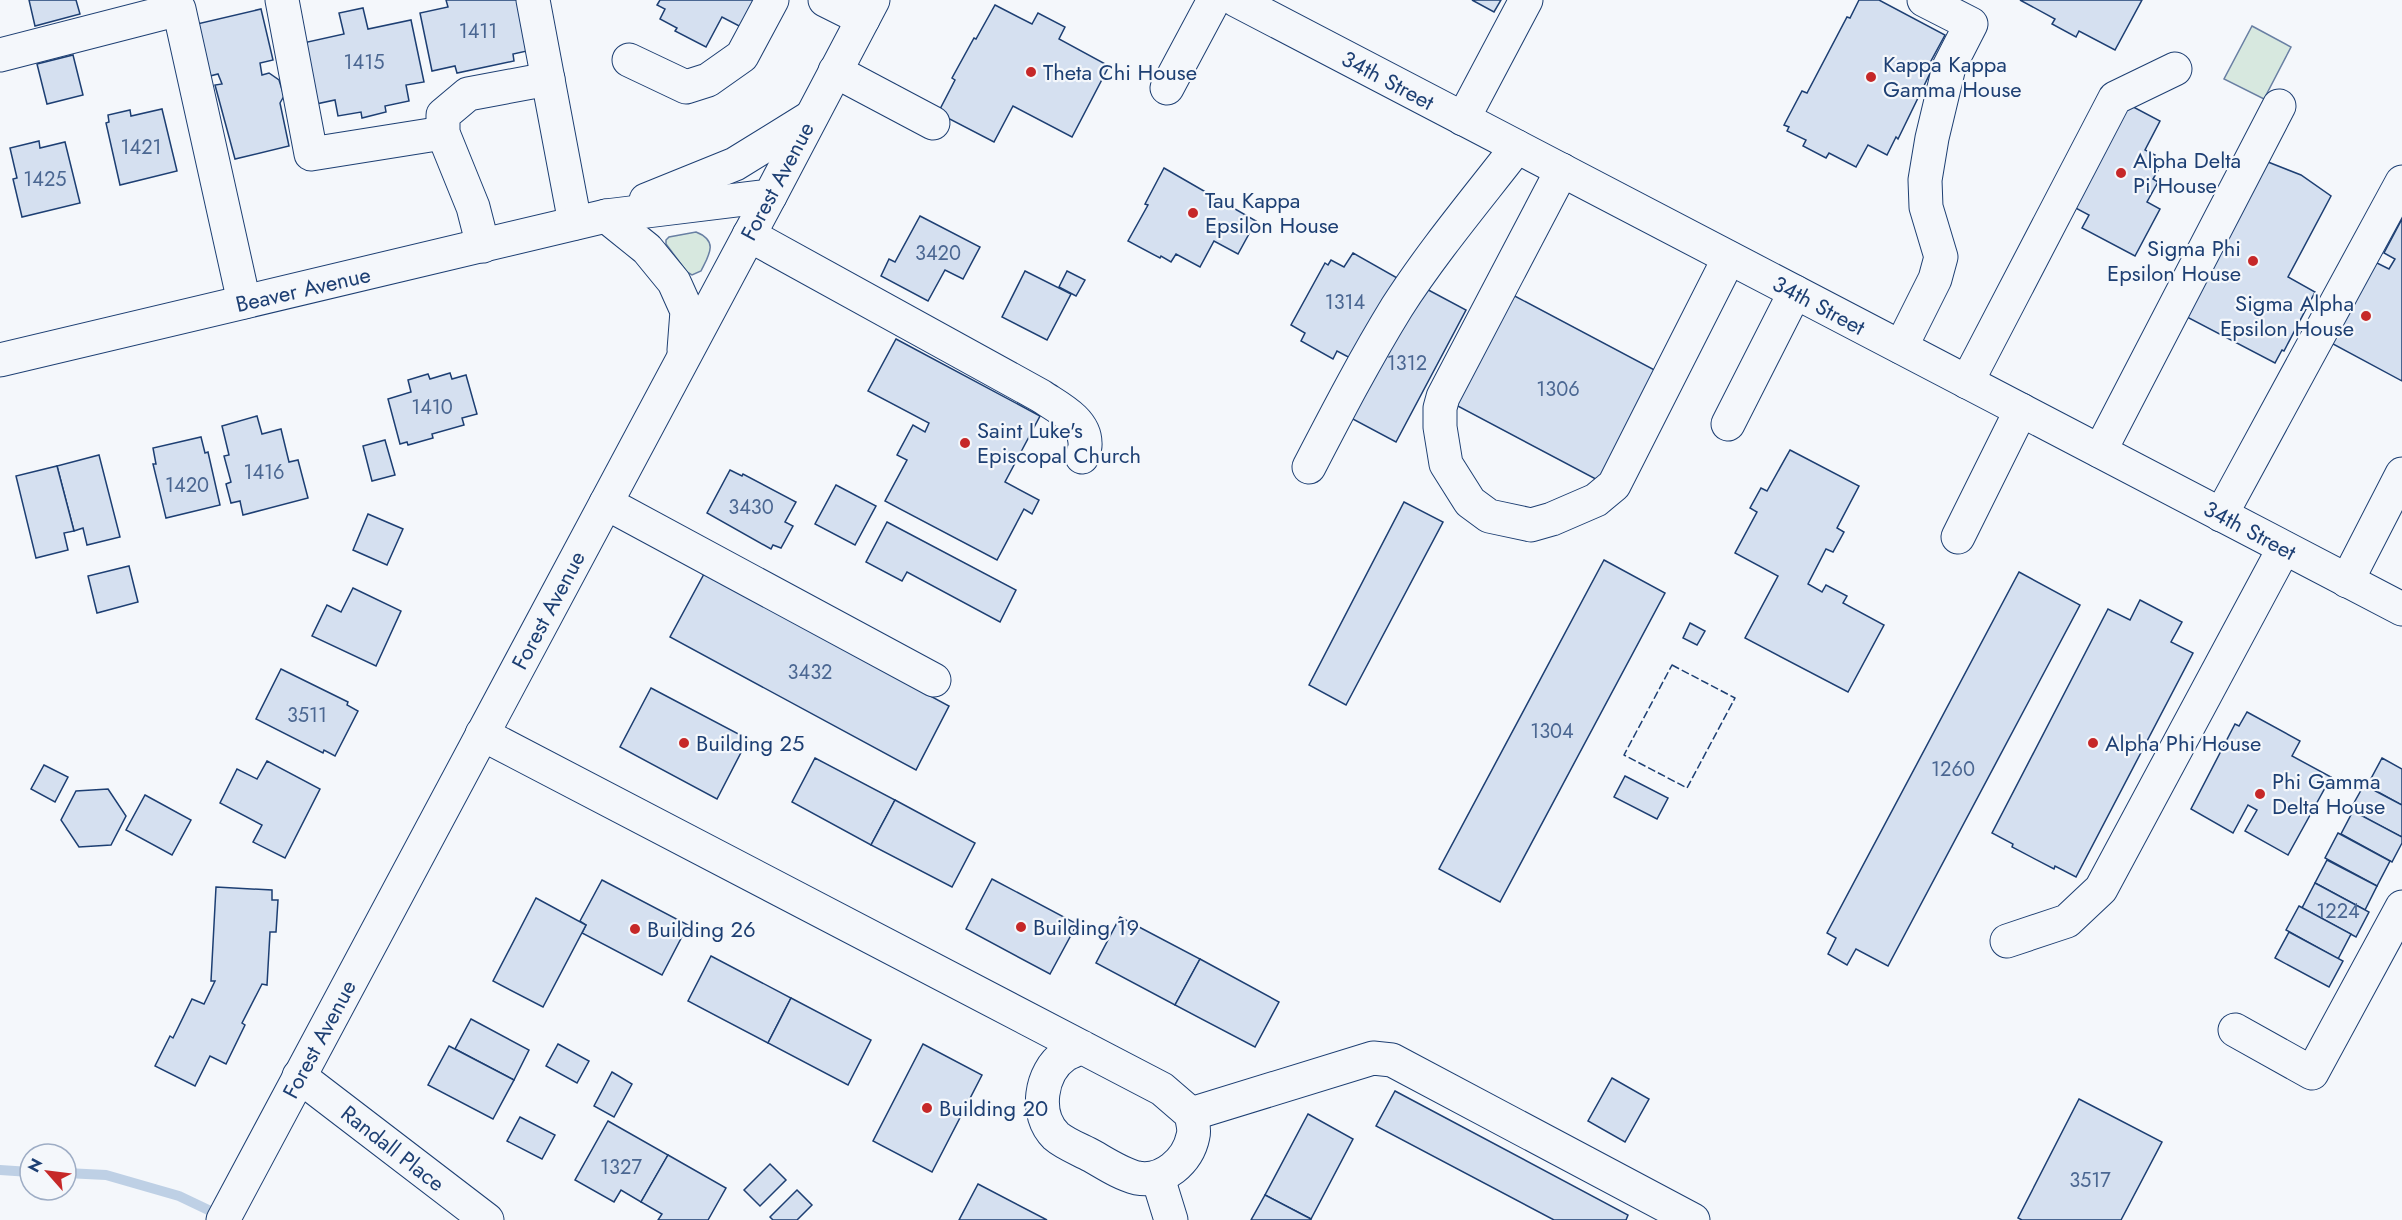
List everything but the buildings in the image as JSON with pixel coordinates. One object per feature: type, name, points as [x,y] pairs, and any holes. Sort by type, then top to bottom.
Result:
[{"type":"street","points":[[282,0],[311,154],[443,133]]},
{"type":"street","points":[[532,0],[548,79],[590,220],[647,249],[674,282],[687,311],[683,358]]},
{"type":"street","points":[[629,60],[686,87],[708,80],[742,56],[772,0]]},
{"type":"street","points":[[825,0],[868,10]]},
{"type":"street","points":[[1167,88],[1214,0]]},
{"type":"street","name":"34th Street","points":[[1236,0],[2402,609]]},
{"type":"street","points":[[1463,119],[1526,0]]},
{"type":"street","points":[[1900,347],[1935,279],[1941,257],[1926,207],[1925,180],[1932,138],[1949,67],[1971,24],[1924,0]]},
{"type":"street","points":[[0,56],[191,4],[244,302]]},
{"type":"street","name":"Forest Avenue","points":[[223,1220],[868,10]]},
{"type":"street","points":[[1967,382],[2115,98],[2175,69]]},
{"type":"street","points":[[835,71],[933,123]]},
{"type":"street","points":[[483,246],[473,207],[443,133],[443,115],[468,94],[548,79]]},
{"type":"street","points":[[2100,452],[2185,283],[2279,106]]},
{"type":"street","name":"Beaver Avenue","points":[[590,220],[735,164],[812,117]]},
{"type":"street","points":[[1309,467],[1362,365],[1397,307],[1428,262],[1516,147]]},
{"type":"street","points":[[1562,170],[1443,397],[1440,408],[1440,428],[1446,464],[1455,482],[1470,502],[1489,516],[1531,525],[1552,519],[1596,500],[1614,485],[1729,258]]},
{"type":"street","points":[[2221,515],[2402,182]]},
{"type":"street","name":"Beaver Avenue","points":[[0,360],[590,220],[770,196]]},
{"type":"street","points":[[749,235],[1041,396],[1077,422],[1086,442],[1082,456]]},
{"type":"street","points":[[1728,424],[1795,292]]},
{"type":"street","points":[[1958,537],[2021,410]]},
{"type":"street","points":[[2347,581],[2402,474]]},
{"type":"street","points":[[606,503],[934,680]]},
{"type":"street","points":[[2007,941],[2067,921],[2101,889],[2284,548]]},
{"type":"street","points":[[482,734],[1082,1047],[1162,1089],[1191,1114],[1194,1135],[1187,1153],[1176,1167],[1158,1178],[1138,1178],[1121,1172],[1056,1136],[1043,1117],[1042,1095],[1049,1076],[1063,1056],[1082,1047]]},
{"type":"street","points":[[2235,1030],[2312,1072],[2402,907]]},
{"type":"street","points":[[1191,1114],[1373,1058],[1392,1060],[1693,1220]]},
{"type":"street","name":"Randall Place","points":[[299,1076],[487,1220]]},
{"type":"street","points":[[1158,1178],[1171,1220]]},
{"type":"shaded area","points":[[2252,26],[2291,47],[2264,99],[2224,79]]},
{"type":"shaded area","points":[[696,232],[708,240],[710,249],[701,271],[692,275],[687,272],[666,244],[666,240],[669,237]]},
{"type":"waterway","points":[[0,1170],[18,1171]]},
{"type":"waterway","points":[[78,1174],[106,1175],[179,1196],[221,1216]]},
{"type":"fence","points":[[1672,665],[1735,698],[1687,788],[1624,755],[1672,665]]},
{"type":"place","name":"Theta Chi House","points":[[1031,72]]},
{"type":"place","name":"Kappa Kappa Gamma House","points":[[1871,77]]},
{"type":"place","name":"Alpha Delta Pi House","points":[[2121,173]]},
{"type":"place","name":"Tau Kappa Epsilon House","points":[[1193,213]]},
{"type":"place","name":"Sigma Phi Epsilon House","points":[[2253,261]]},
{"type":"place","name":"Sigma Alpha Epsilon House","points":[[2366,316]]},
{"type":"place","name":"Saint Luke's Episcopal Church","points":[[965,443]]},
{"type":"place","name":"Building 25","points":[[684,743]]},
{"type":"place","name":"Alpha Phi House","points":[[2093,743]]},
{"type":"place","name":"Phi Gamma Delta House","points":[[2260,794]]},
{"type":"place","name":"Building 19","points":[[1021,927]]},
{"type":"place","name":"Building 26","points":[[635,929]]},
{"type":"place","name":"Building 20","points":[[927,1108]]}]
